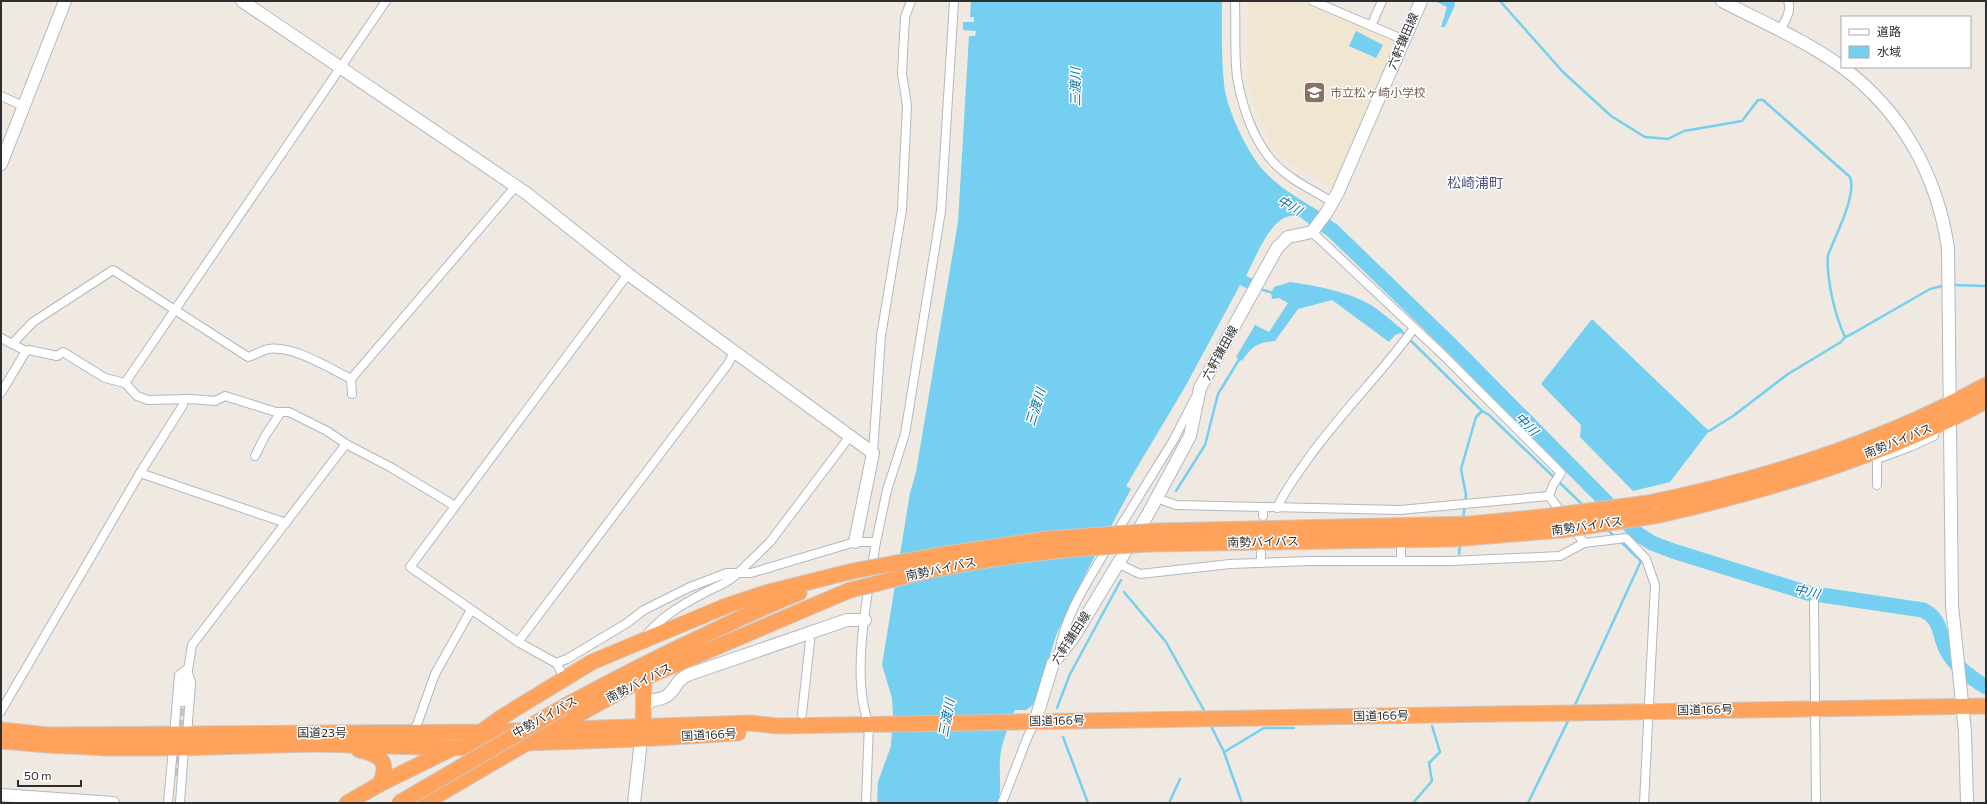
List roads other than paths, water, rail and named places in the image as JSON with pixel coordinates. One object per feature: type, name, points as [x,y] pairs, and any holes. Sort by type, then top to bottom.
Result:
[{"type":"highway","name":"南勢バイパス","points":[[1469,531],[1551,516],[1648,504],[1703,492],[1775,473],[1858,444],[1951,404],[1986,385]]},
{"type":"highway","name":"南勢バイパス","points":[[881,567],[938,555],[1047,539],[1562,530],[1660,515],[1786,482],[1868,454],[1950,420],[1986,401]]},
{"type":"highway","name":"南勢バイパス","points":[[424,803],[554,728],[644,681],[852,579],[942,568],[991,559],[1154,537]]},
{"type":"highway","name":"中勢バイパス","points":[[399,803],[564,706],[695,639],[812,598],[881,567]]},
{"type":"highway","points":[[347,803],[380,784],[453,748],[481,732],[502,717],[592,662],[732,604],[765,593],[852,579]]},
{"type":"highway","points":[[641,733],[644,708],[644,681]]},
{"type":"highway","name":"国道166号","points":[[641,733],[751,723],[777,726],[1986,706]]},
{"type":"highway","points":[[432,732],[480,726],[502,717]]},
{"type":"highway","name":"国道23号","points":[[1,741],[48,745],[179,742],[432,732],[481,732],[554,728],[641,733]]},
{"type":"highway","name":"国道23号","points":[[1,730],[49,735],[179,742],[453,748],[641,733]]},
{"type":"highway","points":[[316,744],[375,754],[382,760],[385,768],[385,774],[380,784]]},
{"type":"street","points":[[1,164],[65,1]]},
{"type":"street","points":[[242,1],[516,186],[628,274],[873,453]]},
{"type":"street","points":[[125,383],[386,1]]},
{"type":"street","points":[[855,542],[873,453],[881,336],[902,210],[908,104],[902,74],[905,17],[911,1]]},
{"type":"street","points":[[866,803],[869,724],[864,712],[860,672],[865,620],[876,542],[887,490],[905,434],[941,211],[954,1]]},
{"type":"street","points":[[1235,1],[1237,76],[1244,105],[1257,137],[1264,151],[1277,166],[1329,207]]},
{"type":"street","points":[[1313,1],[1395,36],[1403,43]]},
{"type":"street","points":[[1371,26],[1382,1]]},
{"type":"street","name":"六軒鎌田線","points":[[1036,722],[1053,663],[1073,638],[1156,498],[1190,436],[1200,388],[1258,282],[1283,241],[1294,235],[1312,232],[1338,192],[1421,1]]},
{"type":"street","points":[[1722,1],[1779,31],[1841,67]]},
{"type":"street","points":[[1779,31],[1785,22],[1790,6],[1788,1]]},
{"type":"street","points":[[1843,68],[1870,90],[1898,121],[1922,160],[1936,193],[1948,248],[1951,404],[1952,605],[1961,707],[1965,732],[1967,803]]},
{"type":"street","points":[[1,96],[23,106]]},
{"type":"street","points":[[352,394],[351,379],[516,186]]},
{"type":"street","points":[[1312,232],[1561,473],[1553,484],[1549,496]]},
{"type":"street","points":[[12,344],[33,322],[114,270],[248,357],[258,355],[266,350],[289,352],[306,356],[351,379]]},
{"type":"street","points":[[565,678],[556,663],[518,642],[410,567],[628,274]]},
{"type":"street","points":[[1277,508],[1282,496],[1316,447],[1394,356],[1412,330]]},
{"type":"street","points":[[1,338],[26,351],[28,350],[57,356],[63,352],[105,378],[125,383],[137,396],[148,400],[215,400],[225,396],[276,412],[289,412],[327,431],[346,444],[392,468],[455,506]]},
{"type":"street","points":[[1,393],[26,351]]},
{"type":"street","points":[[518,642],[723,370],[734,352]]},
{"type":"street","points":[[1059,654],[1061,638],[1076,605],[1129,509],[1173,441],[1200,388]]},
{"type":"street","points":[[1,711],[140,473],[183,405],[184,399]]},
{"type":"street","points":[[255,456],[265,436],[281,412]]},
{"type":"street","points":[[1877,485],[1877,459],[1910,447],[1934,436],[1935,426]]},
{"type":"street","points":[[641,641],[658,621],[686,603],[729,582],[770,542],[850,436]]},
{"type":"street","points":[[183,702],[192,645],[346,444]]},
{"type":"street","points":[[140,473],[286,523]]},
{"type":"street","points":[[1156,498],[1176,505],[1400,510],[1549,496]]},
{"type":"street","points":[[1549,496],[1584,543]]},
{"type":"street","points":[[1263,507],[1263,516]]},
{"type":"street","points":[[1400,510],[1401,560]]},
{"type":"street","points":[[1117,563],[1140,574],[1230,564],[1401,560],[1452,561],[1560,556],[1584,543],[1626,538],[1641,552],[1646,559],[1655,585],[1644,803]]},
{"type":"street","points":[[556,663],[567,659],[620,627],[644,610],[690,587],[727,573],[751,573],[855,542],[876,542]]},
{"type":"street","points":[[1261,553],[1261,564]]},
{"type":"street","points":[[1814,603],[1816,803]]},
{"type":"street","points":[[414,733],[435,674],[471,610]]},
{"type":"street","points":[[644,708],[648,702],[669,694],[675,684],[686,676],[847,620],[865,620]]},
{"type":"street","points":[[802,714],[810,641],[809,632]]},
{"type":"street","points":[[180,803],[179,675],[187,669]]},
{"type":"street","points":[[168,803],[191,683],[187,669]]},
{"type":"street","points":[[644,681],[650,692],[661,698]]},
{"type":"street","points":[[1002,803],[1028,736],[1036,722]]},
{"type":"street","points":[[634,803],[641,733]]},
{"type":"street","points":[[174,803],[176,776]]},
{"type":"street","points":[[1,795],[112,803]]},
{"type":"water","name":"三渡川","points":[[971,1],[1222,1],[1222,53],[1224,84],[1233,118],[1239,131],[1258,164],[1271,178],[1319,211],[1311,223],[1300,217],[1290,216],[1282,219],[1267,236],[1246,276],[1253,279],[1248,289],[1240,285],[1185,387],[1126,486],[1131,489],[1088,569],[1057,633],[1034,704],[1026,710],[1015,710],[1002,747],[1000,792],[998,803],[877,803],[878,782],[891,746],[893,715],[892,698],[882,665],[910,493],[916,472],[958,222],[969,36],[975,36],[976,31],[963,30],[963,22],[974,22],[974,17],[970,17]]},
{"type":"water","points":[[1435,1],[1454,1],[1455,5],[1445,27],[1441,27],[1447,7]]},
{"type":"water","points":[[1356,31],[1383,45],[1376,58],[1349,46]]},
{"type":"water","points":[[1290,282],[1331,290],[1362,300],[1383,314],[1403,330],[1403,332],[1395,335],[1389,342],[1332,300],[1298,309],[1275,341],[1259,344],[1249,352],[1242,361],[1236,357],[1255,325],[1269,332],[1288,303],[1279,298],[1272,299],[1271,293],[1274,287]]},
{"type":"water","points":[[1592,319],[1709,431],[1670,482],[1633,491],[1580,437],[1581,425],[1541,384]]},
{"type":"waterway","points":[[1500,1],[1563,72],[1611,116],[1645,137],[1668,139],[1684,131],[1742,121],[1758,100],[1763,100],[1850,177],[1851,185],[1848,205],[1828,255],[1828,275],[1832,297],[1845,337]]},
{"type":"waterway","name":"中川","points":[[1308,214],[1332,230],[1452,346],[1638,534],[1652,543],[1673,551],[1808,593],[1923,610],[1937,622],[1943,643],[1958,666],[1986,687]]},
{"type":"waterway","points":[[1709,431],[1733,416],[1788,374],[1841,342],[1845,337],[1930,289],[1946,285]]},
{"type":"waterway","points":[[1953,285],[1986,286]]},
{"type":"waterway","points":[[1260,289],[1273,293]]},
{"type":"waterway","points":[[1400,330],[1482,411],[1476,417],[1461,469],[1466,495],[1463,519]]},
{"type":"waterway","points":[[1176,491],[1205,445],[1218,394],[1240,358]]},
{"type":"waterway","points":[[1482,411],[1489,415],[1584,506]]},
{"type":"waterway","points":[[1607,529],[1615,537]]},
{"type":"waterway","points":[[1574,707],[1641,561],[1619,540]]},
{"type":"waterway","points":[[1459,554],[1460,544]]},
{"type":"waterway","points":[[1057,708],[1070,674],[1121,580]]},
{"type":"waterway","points":[[1124,592],[1166,642],[1206,714]]},
{"type":"waterway","points":[[1528,803],[1570,717]]},
{"type":"waterway","points":[[1210,724],[1224,752],[1242,803]]},
{"type":"waterway","points":[[1413,803],[1432,781],[1429,763],[1440,752],[1432,726]]},
{"type":"waterway","points":[[1224,752],[1264,728],[1294,728]]},
{"type":"waterway","points":[[1063,737],[1088,803]]},
{"type":"waterway","points":[[1169,803],[1180,779]]},
{"type":"tunnel","points":[[177,776],[183,702]]},
{"type":"place","name":"市立松ヶ崎小学校","points":[[1314,93]]},
{"type":"district","name":"松崎浦町","points":[[1475,183]]}]
